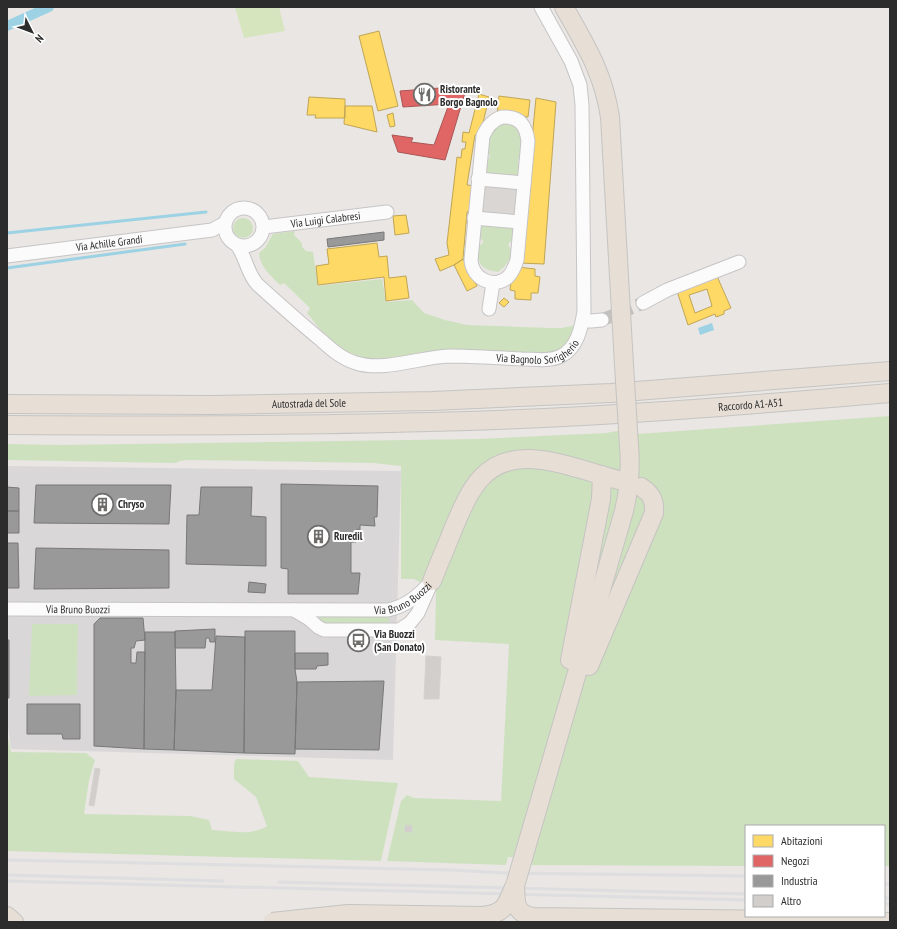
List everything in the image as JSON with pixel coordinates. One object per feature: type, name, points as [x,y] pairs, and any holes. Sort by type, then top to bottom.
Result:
[{"type":"highway","points":[[505,922],[624,511],[629,485],[630,460],[608,101],[599,71],[564,7]]},
{"type":"highway","name":"Raccordo A1-A51","points":[[611,393],[890,371]]},
{"type":"highway","name":"Autostrada del Sole","points":[[7,404],[283,403],[432,400],[611,393]]},
{"type":"highway","name":"Raccordo A1-A51","points":[[610,414],[890,393]]},
{"type":"highway","name":"Autostrada del Sole","points":[[7,425],[208,426],[415,423],[610,414]]},
{"type":"highway","points":[[432,581],[464,505],[481,477],[491,469],[512,460],[530,459],[558,464],[619,480]]},
{"type":"highway","points":[[557,740],[563,697],[601,499],[602,475]]},
{"type":"highway","points":[[557,740],[654,513],[655,506],[653,500],[650,494],[641,487]]},
{"type":"highway","points":[[515,884],[517,908],[523,914],[533,917],[888,922]]},
{"type":"highway","points":[[272,922],[348,914],[483,916],[494,914],[506,905],[515,884]]},
{"type":"highway","points":[[7,916],[14,922]]},
{"type":"street","name":"Via Bagnolo Sorigherio","points":[[237,245],[245,259],[250,274],[257,284],[306,328],[343,358],[355,363],[367,366],[380,366],[448,356],[542,359],[553,358],[564,354],[574,344],[577,338],[583,321],[585,303],[582,95],[571,61],[541,7]]},
{"type":"street","points":[[508,117],[515,119],[520,122],[527,133],[528,141],[524,183],[516,264],[507,278],[501,281],[493,283],[482,280],[474,273],[470,260],[483,136],[493,121],[497,119],[508,117]]},
{"type":"street","points":[[478,179],[524,183]]},
{"type":"street","points":[[245,259],[254,244],[259,240],[264,227],[260,215],[255,211],[243,207],[236,208],[227,217],[225,223],[224,230],[227,236],[237,245],[243,246],[254,244]]},
{"type":"street","name":"Via Luigi Calabresi","points":[[264,227],[387,212]]},
{"type":"street","points":[[474,218],[520,222]]},
{"type":"street","name":"Via Achille Grandi","points":[[7,256],[212,230],[225,223]]},
{"type":"street","name":"Via Achille Grandi","points":[[212,230],[227,236]]},
{"type":"street","points":[[643,303],[667,290],[738,262]]},
{"type":"street","points":[[489,309],[493,283]]},
{"type":"street","points":[[583,321],[602,320]]},
{"type":"street","name":"Via Bruno Buozzi","points":[[7,609],[388,610],[407,604],[420,595],[432,581]]},
{"type":"street","name":"Via Bruno Buozzi","points":[[293,610],[305,616],[324,630],[399,630],[410,623],[418,613],[432,581]]},
{"type":"street","points":[[316,625],[314,622],[315,615],[320,610],[323,610]]},
{"type":"street","points":[[388,610],[394,612],[398,616],[399,630]]},
{"type":"shaded area","points":[[478,179],[524,183],[520,222],[475,218]]},
{"type":"shaded area","points":[[7,466],[401,471],[393,760],[11,749],[7,720]]},
{"type":"green space","points":[[235,7],[279,7],[285,31],[244,38]]},
{"type":"green space","points":[[509,123],[521,134],[522,138],[521,158],[518,160],[518,163],[520,165],[523,182],[480,178],[487,160],[490,157],[489,154],[486,154],[485,135],[501,124]]},
{"type":"green space","points":[[243,218],[250,221],[253,228],[250,235],[243,238],[236,235],[233,228],[236,221]]},
{"type":"green space","points":[[477,219],[518,223],[514,240],[508,245],[512,249],[514,260],[509,260],[498,272],[483,267],[479,261],[477,245],[479,246],[483,243],[483,240],[475,238]]},
{"type":"green space","points":[[295,231],[294,235],[302,243],[302,247],[306,251],[313,252],[318,286],[382,279],[386,302],[412,300],[424,313],[445,320],[467,325],[562,328],[576,325],[565,345],[553,352],[449,352],[377,359],[353,355],[339,348],[327,337],[307,313],[310,308],[284,283],[280,285],[266,271],[261,263],[259,253],[265,248],[273,234]]},
{"type":"green space","points":[[890,416],[890,866],[885,866],[885,825],[745,825],[745,866],[531,865],[532,858],[508,857],[506,865],[387,861],[401,801],[407,795],[414,798],[501,801],[509,644],[435,640],[436,591],[414,579],[401,579],[401,466],[374,463],[187,460],[175,463],[7,460],[7,444],[60,445],[478,439],[606,433],[622,430],[623,435]]},
{"type":"green space","points":[[320,617],[388,617],[390,624],[325,626],[321,622]]},
{"type":"green space","points":[[32,624],[78,624],[77,695],[29,696]]},
{"type":"green space","points":[[7,733],[11,752],[86,753],[95,760],[89,780],[84,814],[190,816],[209,820],[212,830],[247,832],[261,829],[267,826],[256,797],[234,779],[234,764],[236,759],[298,761],[309,777],[398,783],[381,861],[7,851]]},
{"type":"water","points":[[712,323],[714,330],[700,335],[698,328]]},
{"type":"building: Abitazioni","points":[[379,31],[398,106],[378,111],[359,36]]},
{"type":"building: Abitazioni","points":[[479,94],[489,97],[480,136],[475,135],[467,185],[475,186],[473,211],[467,212],[463,259],[440,271],[435,259],[449,255],[447,243],[457,157],[461,158],[462,149],[465,149],[466,142],[462,142],[463,132],[469,133]]},
{"type":"building: Abitazioni","points":[[499,96],[530,100],[528,117],[497,115]]},
{"type":"building: Abitazioni","points":[[309,97],[345,99],[345,118],[315,118],[316,115],[307,115]]},
{"type":"building: Abitazioni","points":[[536,98],[556,102],[544,264],[520,263]]},
{"type":"building: Abitazioni","points":[[345,106],[372,106],[377,132],[344,124]]},
{"type":"building: Abitazioni","points":[[393,113],[395,126],[390,127],[387,115]]},
{"type":"building: Abitazioni","points":[[406,215],[409,233],[395,235],[393,216]]},
{"type":"building: Abitazioni","points":[[377,243],[379,257],[387,256],[389,278],[406,276],[409,298],[386,301],[384,277],[318,285],[316,266],[329,264],[327,249]]},
{"type":"building: Abitazioni","points":[[463,259],[477,286],[467,291],[454,265]]},
{"type":"building: Abitazioni","points":[[517,267],[535,269],[535,276],[540,277],[538,293],[531,293],[531,300],[515,299],[515,291],[510,290],[512,274]]},
{"type":"building: Abitazioni","points":[[716,274],[731,308],[724,311],[724,314],[716,317],[715,314],[688,325],[676,288]],"holes":[[[707,289],[712,306],[695,313],[689,295]]]},
{"type":"building: Abitazioni","points":[[504,298],[509,302],[504,307],[499,303]]},
{"type":"building: Negozi","points":[[467,86],[445,160],[398,152],[392,135],[413,138],[411,142],[434,145],[449,104],[403,107],[400,91]]},
{"type":"building: Industria","points":[[384,232],[384,240],[328,247],[327,239]]},
{"type":"building: Industria","name":"Ruredil","points":[[281,484],[378,486],[377,517],[374,517],[375,526],[360,525],[360,530],[357,529],[356,542],[351,542],[351,573],[360,573],[358,594],[288,594],[288,569],[281,568]]},
{"type":"building: Industria","name":"Chryso","points":[[36,485],[171,485],[169,524],[34,523]]},
{"type":"building: Industria","points":[[7,487],[19,488],[19,511],[7,511]]},
{"type":"building: Industria","points":[[201,487],[252,487],[251,516],[266,517],[266,566],[186,564],[187,515],[199,515]]},
{"type":"building: Industria","points":[[7,511],[19,511],[19,533],[7,533]]},
{"type":"building: Industria","points":[[7,543],[18,543],[19,588],[7,588]]},
{"type":"building: Industria","points":[[36,548],[169,550],[169,588],[34,589]]},
{"type":"building: Industria","points":[[249,582],[266,584],[265,593],[248,592]]},
{"type":"building: Industria","points":[[100,618],[143,618],[145,640],[136,641],[134,648],[131,648],[131,663],[136,663],[137,652],[145,652],[144,749],[94,746],[94,624]]},
{"type":"building: Industria","points":[[215,629],[215,642],[210,642],[209,638],[206,638],[205,648],[175,648],[175,631]]},
{"type":"building: Industria","points":[[245,631],[295,631],[295,669],[297,682],[295,754],[244,753]]},
{"type":"building: Industria","points":[[145,632],[175,632],[176,690],[174,750],[144,749]]},
{"type":"building: Industria","points":[[216,636],[245,637],[244,753],[174,750],[176,690],[212,690]]},
{"type":"building: Industria","points":[[7,640],[9,640],[9,698],[7,698]]},
{"type":"building: Industria","points":[[295,653],[328,653],[328,665],[317,666],[316,669],[295,669]]},
{"type":"building: Industria","points":[[384,681],[379,750],[295,749],[297,682]]},
{"type":"building: Industria","points":[[27,704],[80,704],[80,739],[63,739],[62,734],[27,734]]},
{"type":"building: Altro","points":[[426,656],[441,657],[439,699],[424,699]]},
{"type":"building: Altro","points":[[95,768],[100,769],[94,806],[89,805]]},
{"type":"building: Altro","points":[[405,825],[412,826],[412,832],[405,832]]},
{"type":"waterway","points":[[7,26],[49,7]]},
{"type":"waterway","points":[[7,233],[206,212]]},
{"type":"waterway","points":[[7,268],[185,244]]},
{"type":"tunnel","points":[[602,320],[643,303]]},
{"type":"railway","points":[[7,860],[451,870],[503,873],[745,876]]},
{"type":"railway","points":[[7,875],[223,881]]},
{"type":"railway","points":[[7,881],[745,900]]},
{"type":"railway","points":[[279,882],[745,894]]},
{"type":"railway","points":[[885,884],[890,884]]},
{"type":"railway","points":[[885,898],[890,898]]},
{"type":"railway","points":[[885,904],[890,904]]},
{"type":"place","name":"Ristorante Borgo Bagnolo","points":[[425,95]]},
{"type":"place","name":"Chryso","points":[[103,504]]},
{"type":"place","name":"Ruredil","points":[[319,536]]},
{"type":"place","name":"Via Buozzi (San Donato)","points":[[358,640]]}]
